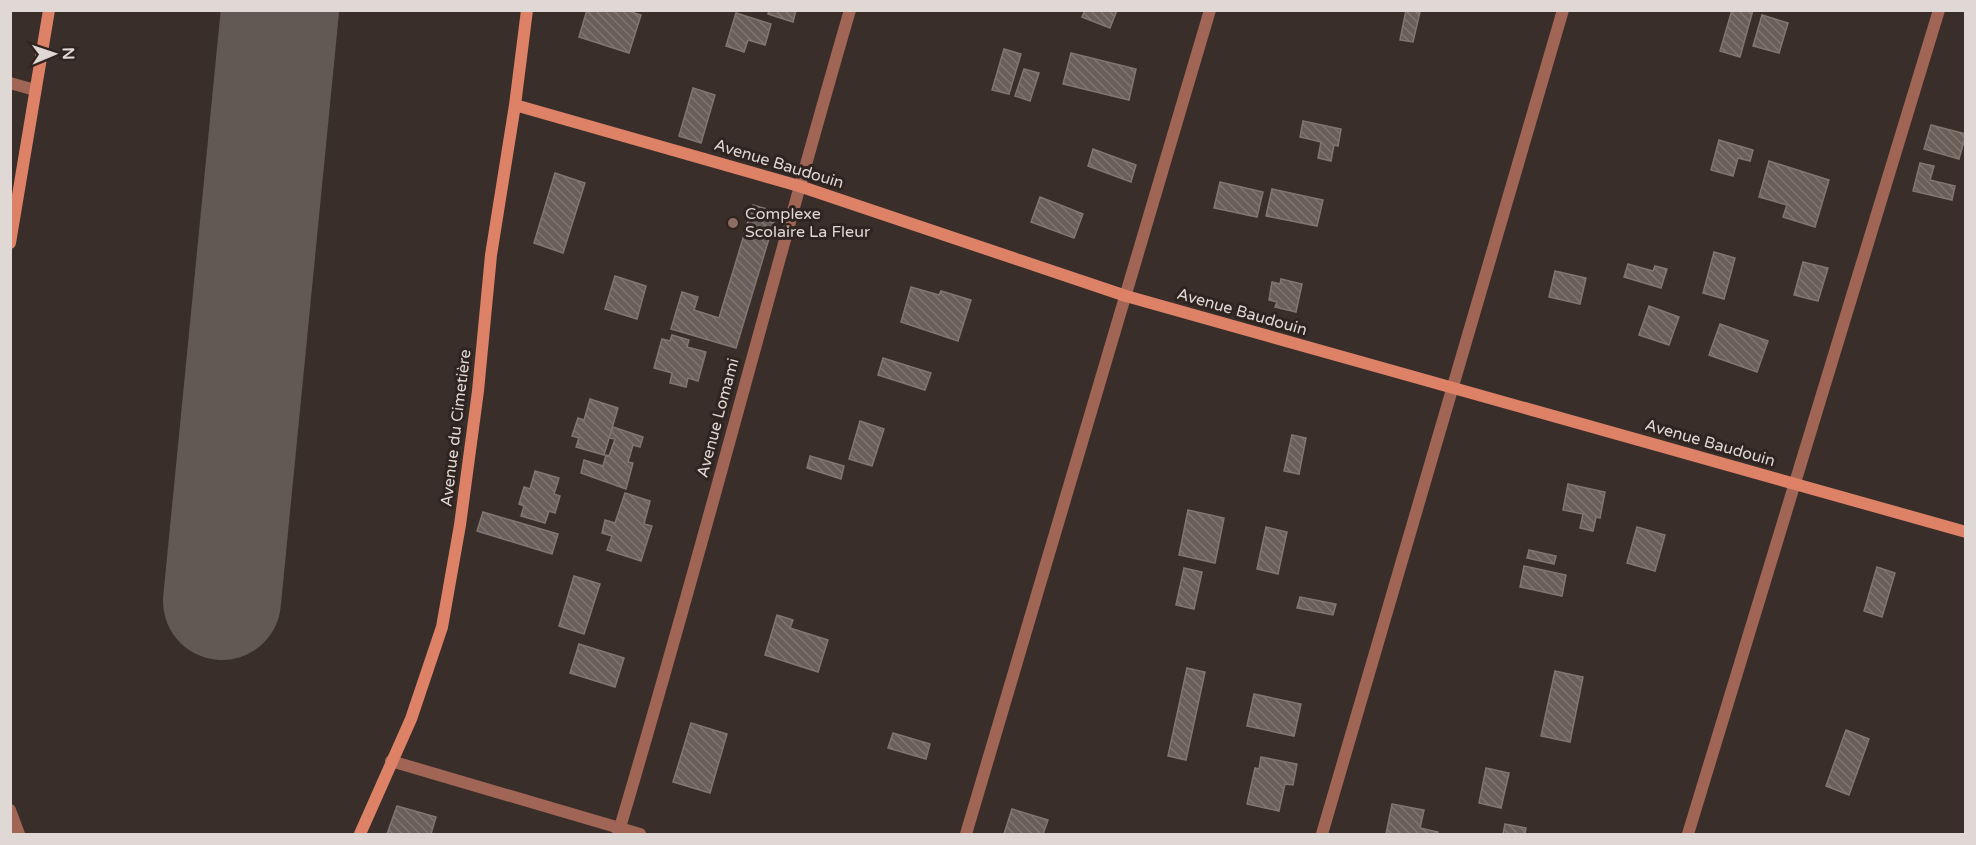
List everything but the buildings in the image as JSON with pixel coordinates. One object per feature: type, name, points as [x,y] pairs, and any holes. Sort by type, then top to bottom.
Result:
[{"type":"street","points":[[10,243],[49,10]]},
{"type":"street","name":"Avenue du Cimetière","points":[[360,834],[411,719],[442,627],[460,525],[478,391],[491,255],[515,105],[527,10]]},
{"type":"street","name":"Avenue Lomami","points":[[619,832],[680,624],[799,186],[850,10]]},
{"type":"street","points":[[966,834],[1210,10]]},
{"type":"street","points":[[1322,834],[1563,10]]},
{"type":"street","points":[[1689,834],[1939,10]]},
{"type":"street","points":[[10,83],[35,90]]},
{"type":"street","name":"Avenue Baudouin","points":[[515,105],[799,186],[1126,296],[1965,532]]},
{"type":"street","points":[[391,761],[619,832],[640,834]]},
{"type":"street","points":[[10,810],[19,834]]},
{"type":"runway","points":[[222,601],[280,10]]},
{"type":"place","name":"Complexe Scolaire La Fleur","points":[[733,223]]}]
